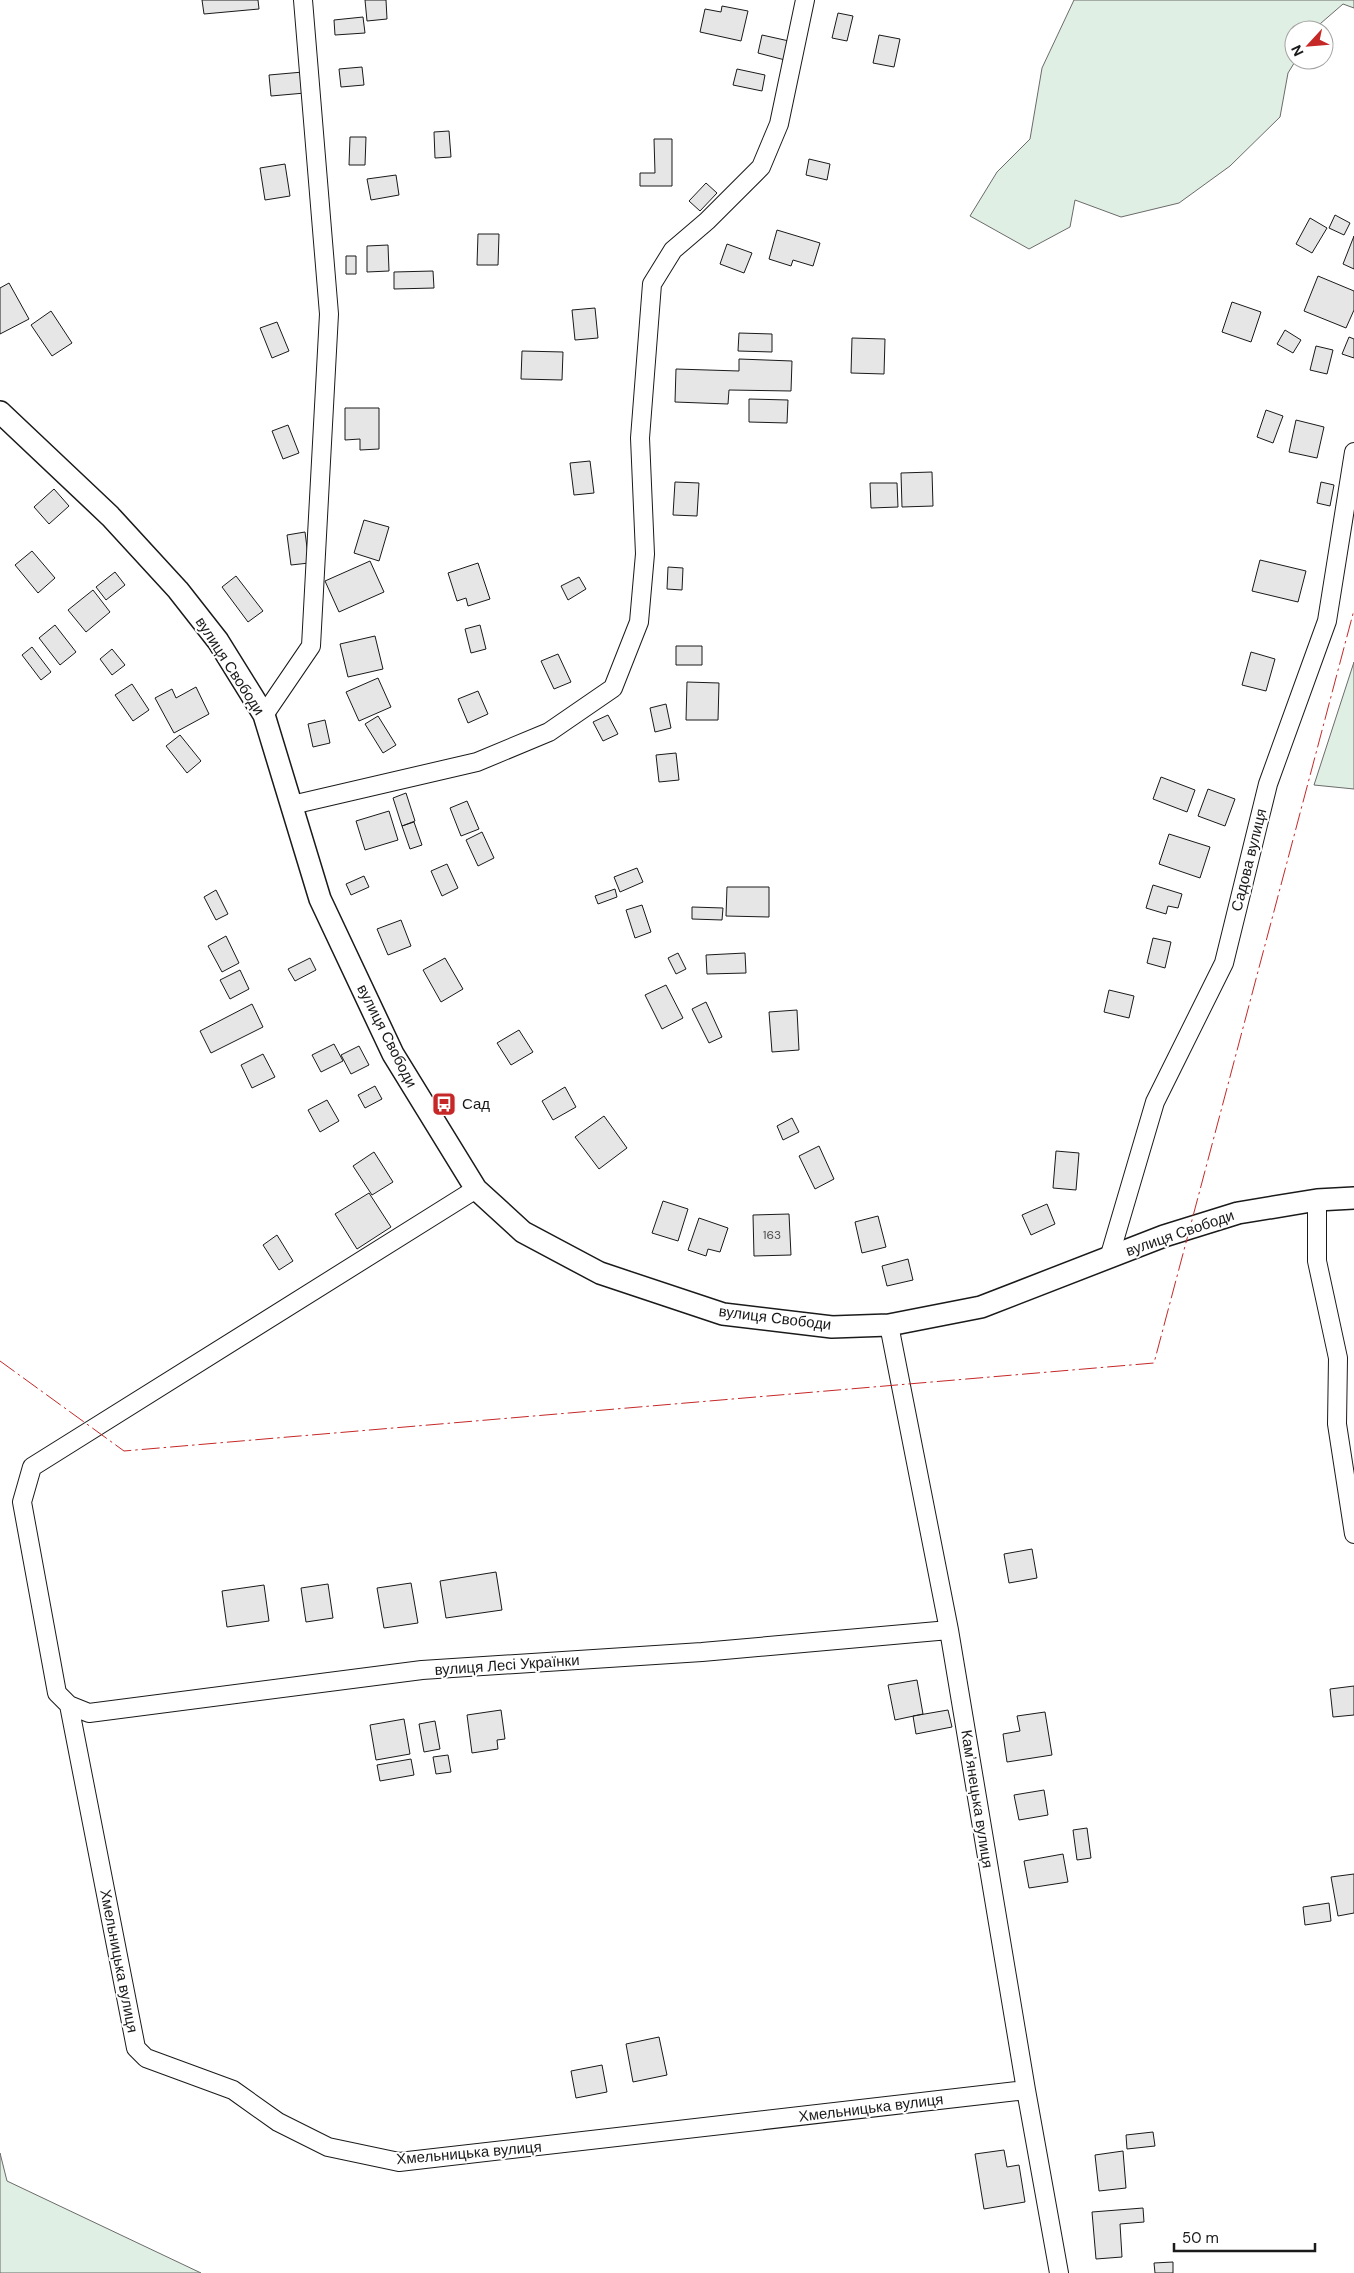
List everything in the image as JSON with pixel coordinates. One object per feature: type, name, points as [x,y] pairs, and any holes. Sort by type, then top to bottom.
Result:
[{"type":"street","points":[[264,715],[312,646],[329,314],[303,0]]},
{"type":"street","points":[[292,805],[477,762],[549,732],[613,688],[639,622],[645,554],[640,438],[652,284],[673,250],[708,221],[760,167],[779,124],[805,0]]},
{"type":"street","name":"вулиця Свободи","points":[[0,412],[110,516],[178,590],[218,641],[264,715],[320,899],[393,1054],[476,1189],[524,1232],[600,1273],[714,1311],[832,1327],[889,1325],[981,1307],[1164,1236],[1238,1213],[1317,1200],[1354,1198]]},
{"type":"street","name":"Садова вулиця","points":[[1109,1258],[1156,1102],[1224,963],[1268,784],[1327,621],[1354,452]]},
{"type":"street","points":[[69,1705],[57,1693],[22,1502],[32,1467],[476,1189]]},
{"type":"street","points":[[1317,1200],[1317,1261],[1338,1358],[1338,1424],[1354,1534]]},
{"type":"street","name":"Камʼянецька вулиця","points":[[889,1325],[949,1630],[1026,2090],[1060,2273]]},
{"type":"street","name":"вулиця Лесі Українки","points":[[69,1705],[89,1713],[422,1670],[702,1652],[949,1630]]},
{"type":"street","name":"Хмельницька вулиця","points":[[69,1705],[136,2048],[146,2058],[233,2090],[278,2122],[328,2147],[399,2162],[1026,2090]]},
{"type":"green space","points":[[1074,0],[1354,0],[1354,8],[1343,4],[1325,20],[1284,20],[1284,70],[1290,70],[1280,117],[1230,166],[1179,203],[1121,217],[1075,200],[1070,227],[1029,249],[970,216],[997,172],[1030,139],[1042,68]]},
{"type":"green space","points":[[1354,662],[1354,789],[1314,785]]},
{"type":"green space","points":[[0,2153],[7,2181],[201,2273],[0,2273]]},
{"type":"building","points":[[202,0],[258,0],[259,9],[204,14]]},
{"type":"building","points":[[365,0],[386,0],[387,19],[367,21]]},
{"type":"building","points":[[722,6],[748,11],[741,41],[700,32],[705,9],[721,12]]},
{"type":"building","points":[[838,13],[853,16],[847,41],[832,38]]},
{"type":"building","points":[[363,17],[365,33],[335,35],[334,20]]},
{"type":"building","points":[[762,35],[789,41],[785,60],[758,53]]},
{"type":"building","points":[[879,35],[900,39],[894,67],[873,63]]},
{"type":"building","points":[[362,67],[364,85],[341,87],[339,69]]},
{"type":"building","points":[[737,69],[765,75],[762,91],[733,85]]},
{"type":"building","points":[[303,72],[305,93],[271,96],[269,75]]},
{"type":"building","points":[[449,131],[451,157],[435,158],[434,132]]},
{"type":"building","points":[[350,137],[366,137],[365,165],[349,165]]},
{"type":"building","points":[[654,139],[672,139],[672,186],[640,186],[640,173],[655,173]]},
{"type":"building","points":[[809,159],[830,164],[827,180],[806,175]]},
{"type":"building","points":[[285,164],[290,196],[265,200],[260,168]]},
{"type":"building","points":[[396,175],[399,195],[371,200],[367,179]]},
{"type":"building","points":[[706,183],[717,193],[700,211],[689,201]]},
{"type":"building","points":[[1335,215],[1350,223],[1344,235],[1329,228]]},
{"type":"building","points":[[1310,218],[1327,228],[1312,253],[1296,244]]},
{"type":"building","points":[[777,230],[820,243],[813,266],[793,260],[791,266],[769,259]]},
{"type":"building","points":[[478,234],[499,234],[498,265],[477,265]]},
{"type":"building","points":[[1354,236],[1354,269],[1343,264]]},
{"type":"building","points":[[727,244],[752,253],[744,273],[720,264]]},
{"type":"building","points":[[388,245],[389,271],[367,272],[367,246]]},
{"type":"building","points":[[346,256],[356,256],[356,274],[346,274]]},
{"type":"building","points":[[433,271],[434,288],[394,289],[394,272]]},
{"type":"building","points":[[1318,276],[1354,291],[1354,310],[1346,328],[1304,311]]},
{"type":"building","points":[[9,283],[29,319],[0,334],[0,288]]},
{"type":"building","points":[[1232,302],[1261,312],[1251,342],[1222,332]]},
{"type":"building","points":[[595,308],[598,338],[575,340],[572,310]]},
{"type":"building","points":[[51,311],[72,343],[52,356],[31,325]]},
{"type":"building","points":[[277,322],[289,351],[272,358],[260,328]]},
{"type":"building","points":[[1285,330],[1301,340],[1293,353],[1277,344]]},
{"type":"building","points":[[739,333],[772,334],[772,352],[738,351]]},
{"type":"building","points":[[1349,337],[1354,339],[1354,358],[1342,354]]},
{"type":"building","points":[[852,338],[885,339],[884,374],[851,373]]},
{"type":"building","points":[[1316,346],[1333,350],[1327,374],[1310,370]]},
{"type":"building","points":[[522,351],[563,352],[562,380],[521,379]]},
{"type":"building","points":[[739,359],[792,361],[791,391],[729,390],[728,404],[675,402],[676,369],[739,371]]},
{"type":"building","points":[[749,399],[788,400],[787,423],[749,422]]},
{"type":"building","points":[[345,408],[379,408],[379,449],[360,450],[360,439],[345,440]]},
{"type":"building","points":[[1266,410],[1283,416],[1273,443],[1257,437]]},
{"type":"building","points":[[1296,420],[1324,427],[1317,458],[1289,452]]},
{"type":"building","points":[[288,425],[299,453],[283,459],[272,431]]},
{"type":"building","points":[[590,461],[594,493],[574,495],[570,463]]},
{"type":"building","points":[[932,472],[933,506],[902,507],[901,473]]},
{"type":"building","points":[[675,482],[699,483],[697,516],[673,515]]},
{"type":"building","points":[[1321,482],[1334,485],[1330,506],[1317,503]]},
{"type":"building","points":[[870,483],[897,483],[898,507],[871,508]]},
{"type":"building","points":[[54,489],[69,506],[49,524],[34,507]]},
{"type":"building","points":[[364,520],[389,527],[379,561],[354,553]]},
{"type":"building","points":[[305,532],[309,563],[291,565],[287,535]]},
{"type":"building","points":[[32,551],[55,578],[38,593],[15,565]]},
{"type":"building","points":[[1260,560],[1306,571],[1298,602],[1252,591]]},
{"type":"building","points":[[370,561],[384,592],[339,612],[325,581]]},
{"type":"building","points":[[478,563],[490,599],[468,606],[466,598],[457,601],[448,573]]},
{"type":"building","points":[[668,567],[683,568],[682,590],[667,589]]},
{"type":"building","points":[[115,572],[125,585],[106,600],[96,587]]},
{"type":"building","points":[[236,576],[263,611],[248,622],[222,587]]},
{"type":"building","points":[[579,577],[586,589],[568,600],[561,586]]},
{"type":"building","points":[[93,590],[110,612],[86,632],[68,610]]},
{"type":"building","points":[[55,625],[76,652],[60,665],[39,638]]},
{"type":"building","points":[[480,625],[486,649],[471,653],[465,629]]},
{"type":"building","points":[[375,636],[383,669],[348,677],[340,644]]},
{"type":"building","points":[[676,646],[702,646],[702,665],[676,665]]},
{"type":"building","points":[[32,647],[51,672],[41,680],[22,655]]},
{"type":"building","points":[[112,649],[125,665],[112,675],[100,659]]},
{"type":"building","points":[[1251,652],[1275,659],[1266,691],[1242,685]]},
{"type":"building","points":[[558,654],[571,682],[554,689],[541,661]]},
{"type":"building","points":[[378,678],[391,707],[359,721],[346,692]]},
{"type":"building","points":[[687,682],[719,683],[718,720],[686,720]]},
{"type":"building","points":[[132,684],[149,710],[133,721],[115,695]]},
{"type":"building","points":[[196,687],[209,714],[174,733],[155,698],[172,689],[176,698]]},
{"type":"building","points":[[478,691],[488,714],[468,723],[458,699]]},
{"type":"building","points":[[666,704],[671,728],[655,732],[650,708]]},
{"type":"building","points":[[608,715],[618,734],[603,741],[593,722]]},
{"type":"building","points":[[378,716],[396,745],[383,753],[365,724]]},
{"type":"building","points":[[325,720],[330,743],[313,747],[308,724]]},
{"type":"building","points":[[180,735],[201,761],[187,773],[166,746]]},
{"type":"building","points":[[676,753],[679,780],[659,782],[656,755]]},
{"type":"building","points":[[1161,777],[1195,790],[1187,812],[1153,799]]},
{"type":"building","points":[[1208,789],[1235,799],[1225,826],[1198,816]]},
{"type":"building","points":[[406,793],[415,821],[402,826],[393,798]]},
{"type":"building","points":[[467,801],[479,829],[461,836],[450,808]]},
{"type":"building","points":[[389,811],[398,840],[365,850],[356,821]]},
{"type":"building","points":[[414,822],[422,845],[410,849],[402,826]]},
{"type":"building","points":[[482,832],[494,858],[478,866],[466,840]]},
{"type":"building","points":[[1169,834],[1210,847],[1200,878],[1159,864]]},
{"type":"building","points":[[447,864],[458,888],[442,896],[431,871]]},
{"type":"building","points":[[637,868],[643,882],[620,892],[614,877]]},
{"type":"building","points":[[364,876],[369,887],[351,895],[346,884]]},
{"type":"building","points":[[1153,885],[1182,894],[1178,908],[1168,906],[1166,914],[1146,908]]},
{"type":"building","points":[[727,887],[769,887],[769,917],[726,916]]},
{"type":"building","points":[[615,889],[617,897],[598,904],[595,896]]},
{"type":"building","points":[[216,890],[228,914],[216,920],[204,897]]},
{"type":"building","points":[[642,905],[651,932],[635,938],[626,910]]},
{"type":"building","points":[[692,907],[723,908],[722,920],[692,919]]},
{"type":"building","points":[[401,920],[411,946],[388,955],[377,929]]},
{"type":"building","points":[[226,936],[239,963],[222,972],[208,946]]},
{"type":"building","points":[[1153,938],[1171,942],[1165,968],[1147,963]]},
{"type":"building","points":[[678,953],[686,969],[676,974],[668,958]]},
{"type":"building","points":[[745,953],[746,973],[707,974],[706,955]]},
{"type":"building","points":[[310,958],[316,970],[295,981],[288,969]]},
{"type":"building","points":[[445,958],[463,989],[441,1002],[423,970]]},
{"type":"building","points":[[240,970],[249,989],[230,999],[220,980]]},
{"type":"building","points":[[666,985],[683,1018],[662,1029],[645,995]]},
{"type":"building","points":[[1109,990],[1134,996],[1129,1018],[1104,1012]]},
{"type":"building","points":[[706,1002],[722,1037],[709,1043],[692,1009]]},
{"type":"building","points":[[252,1004],[263,1027],[211,1053],[200,1031]]},
{"type":"building","points":[[797,1010],[799,1050],[772,1052],[769,1012]]},
{"type":"building","points":[[519,1030],[533,1052],[511,1065],[497,1043]]},
{"type":"building","points":[[334,1044],[343,1061],[321,1072],[312,1055]]},
{"type":"building","points":[[359,1046],[369,1065],[351,1074],[341,1055]]},
{"type":"building","points":[[263,1054],[275,1077],[252,1088],[241,1065]]},
{"type":"building","points":[[375,1086],[382,1099],[365,1108],[358,1095]]},
{"type":"building","points":[[565,1087],[576,1107],[553,1120],[542,1101]]},
{"type":"building","points":[[327,1100],[339,1121],[320,1132],[308,1110]]},
{"type":"building","points":[[604,1116],[627,1148],[599,1169],[575,1137]]},
{"type":"building","points":[[792,1118],[799,1132],[783,1140],[777,1126]]},
{"type":"building","points":[[819,1146],[834,1179],[815,1189],[799,1156]]},
{"type":"building","points":[[1056,1151],[1079,1153],[1076,1190],[1053,1188]]},
{"type":"building","points":[[374,1152],[393,1182],[372,1195],[353,1166]]},
{"type":"building","points":[[369,1193],[391,1227],[357,1249],[335,1214]]},
{"type":"building","points":[[663,1201],[688,1209],[678,1241],[652,1233]]},
{"type":"building","points":[[1047,1204],[1055,1224],[1031,1235],[1022,1215]]},
{"type":"building","points":[[789,1214],[791,1255],[754,1256],[753,1215]]},
{"type":"building","points":[[878,1216],[886,1247],[862,1253],[855,1222]]},
{"type":"building","points":[[699,1218],[728,1228],[720,1252],[708,1249],[706,1256],[688,1250]]},
{"type":"building","points":[[277,1235],[293,1261],[279,1270],[263,1245]]},
{"type":"building","points":[[908,1259],[913,1280],[887,1286],[882,1266]]},
{"type":"building","points":[[1032,1549],[1037,1578],[1009,1583],[1004,1554]]},
{"type":"building","points":[[496,1572],[502,1610],[446,1618],[440,1581]]},
{"type":"building","points":[[411,1583],[418,1623],[384,1628],[377,1588]]},
{"type":"building","points":[[328,1584],[333,1618],[306,1622],[301,1588]]},
{"type":"building","points":[[264,1585],[269,1621],[227,1627],[222,1591]]},
{"type":"building","points":[[917,1680],[923,1714],[895,1720],[888,1685]]},
{"type":"building","points":[[1354,1686],[1354,1715],[1333,1717],[1330,1689]]},
{"type":"building","points":[[501,1710],[505,1739],[497,1740],[498,1749],[472,1753],[467,1715]]},
{"type":"building","points":[[948,1710],[952,1727],[916,1734],[913,1716]]},
{"type":"building","points":[[1045,1712],[1052,1755],[1007,1762],[1003,1734],[1020,1731],[1017,1716]]},
{"type":"building","points":[[404,1719],[410,1754],[376,1760],[370,1725]]},
{"type":"building","points":[[435,1721],[440,1749],[424,1752],[419,1724]]},
{"type":"building","points":[[448,1755],[451,1772],[436,1774],[433,1757]]},
{"type":"building","points":[[411,1759],[414,1775],[380,1781],[377,1765]]},
{"type":"building","points":[[1044,1790],[1048,1815],[1019,1820],[1014,1795]]},
{"type":"building","points":[[1087,1828],[1091,1858],[1077,1860],[1073,1830]]},
{"type":"building","points":[[1063,1854],[1068,1882],[1029,1888],[1024,1861]]},
{"type":"building","points":[[1354,1874],[1354,1913],[1338,1916],[1331,1877]]},
{"type":"building","points":[[1329,1903],[1331,1921],[1305,1925],[1303,1907]]},
{"type":"building","points":[[659,2037],[667,2075],[633,2082],[626,2044]]},
{"type":"building","points":[[602,2065],[607,2092],[576,2098],[571,2071]]},
{"type":"building","points":[[1153,2132],[1155,2146],[1127,2149],[1126,2135]]},
{"type":"building","points":[[1004,2150],[1007,2167],[1019,2165],[1025,2202],[984,2209],[975,2154]]},
{"type":"building","points":[[1123,2151],[1126,2188],[1099,2191],[1095,2155]]},
{"type":"building","points":[[1143,2208],[1144,2222],[1120,2224],[1122,2257],[1096,2259],[1092,2212]]},
{"type":"building","points":[[1173,2262],[1173,2273],[1155,2273],[1154,2263]]},
{"type":"power","points":[[0,1361],[124,1451],[1154,1363],[1354,610]]},
{"type":"place","name":"Сад","points":[[444,1104]]}]
